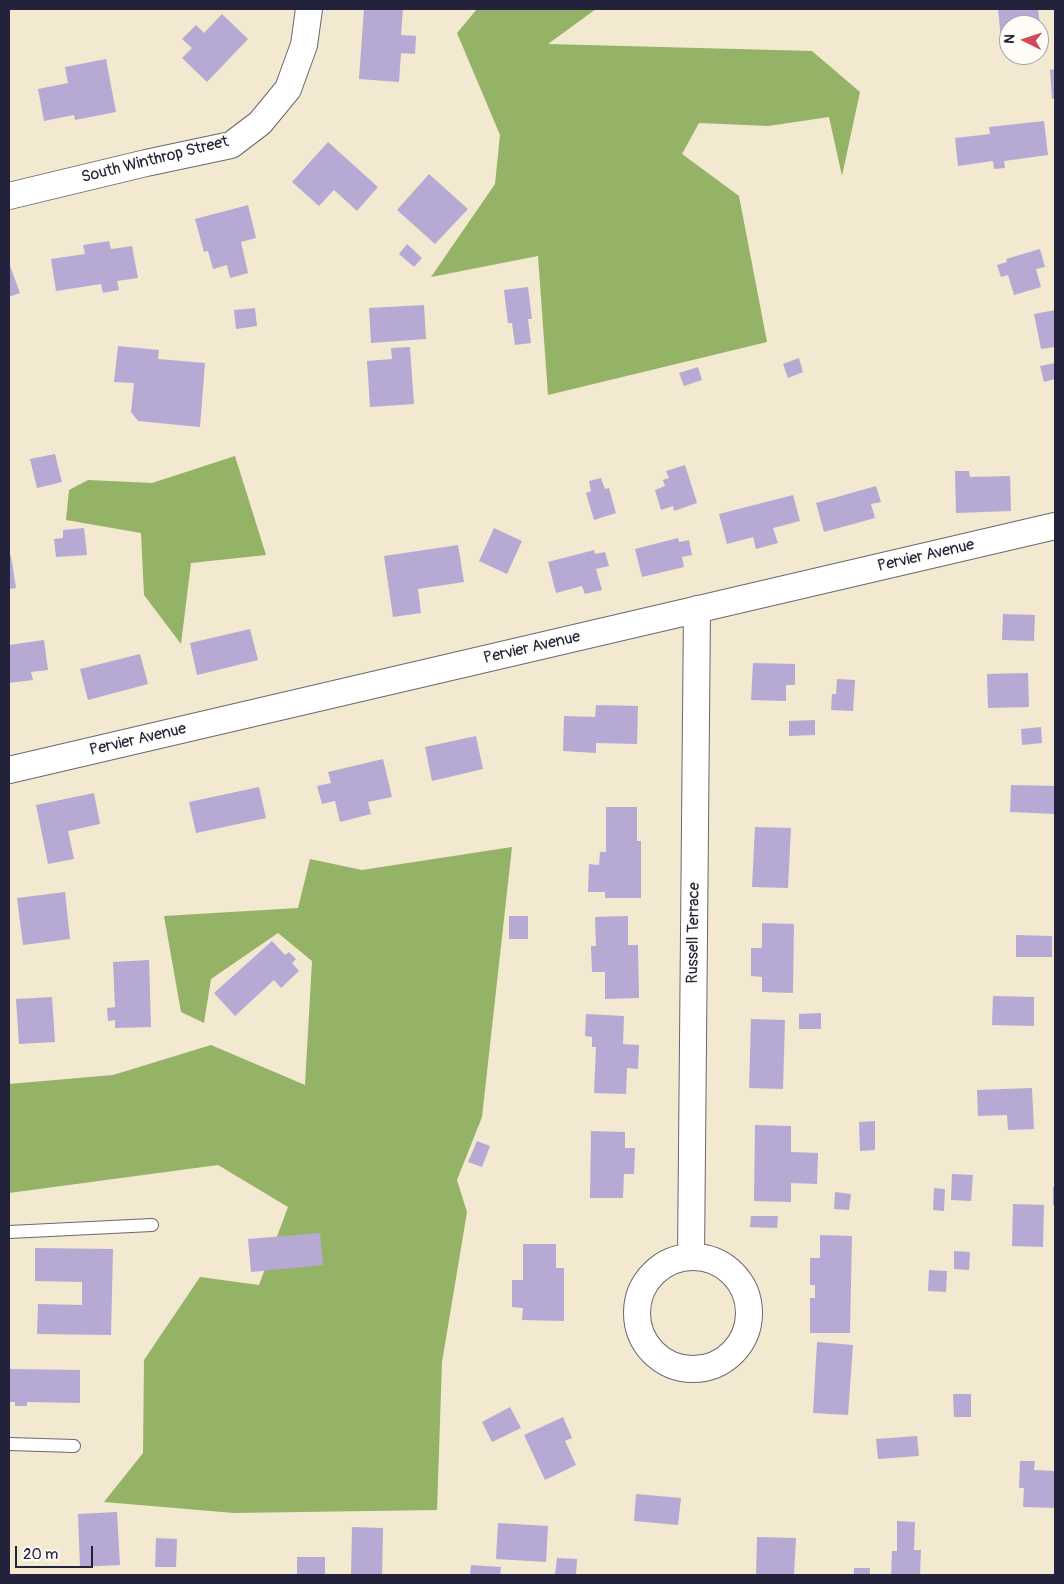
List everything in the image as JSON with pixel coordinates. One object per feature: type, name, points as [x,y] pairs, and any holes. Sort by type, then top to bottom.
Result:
[{"type":"street","name":"South Winthrop Street","points":[[9,196],[230,145],[260,123],[288,89],[304,45],[309,9]]},
{"type":"street","name":"Pervier Avenue","points":[[9,770],[1055,526]]},
{"type":"street","name":"Russell Terrace","points":[[691,1256],[697,609]]},
{"type":"street","points":[[691,1256],[710,1259],[726,1268],[740,1281],[748,1298],[750,1317],[745,1335],[736,1351],[721,1362],[704,1369],[685,1369],[667,1364],[652,1352],[642,1337],[637,1320],[638,1301],[645,1284],[658,1270],[673,1260],[691,1256]]},
{"type":"lane","points":[[9,1232],[152,1225]]},
{"type":"lane","points":[[9,1444],[74,1446]]},
{"type":"green space","points":[[477,9],[596,9],[548,44],[812,51],[860,92],[842,176],[829,117],[768,126],[699,123],[682,154],[739,196],[767,342],[548,395],[538,256],[431,277],[495,184],[500,135],[457,33]]},
{"type":"green space","points":[[235,456],[266,555],[191,563],[181,644],[144,595],[141,533],[66,520],[69,490],[88,480],[152,483]]},
{"type":"green space","points":[[512,847],[482,1117],[457,1180],[467,1212],[442,1362],[437,1510],[234,1513],[104,1502],[143,1453],[144,1360],[200,1277],[259,1285],[288,1207],[218,1165],[9,1193],[9,1084],[113,1075],[211,1045],[305,1085],[312,961],[278,933],[211,979],[204,1023],[181,1012],[164,916],[298,908],[310,859],[362,870]]},
{"type":"building","points":[[364,9],[403,9],[401,35],[416,36],[415,54],[401,53],[399,82],[359,79]]},
{"type":"building","points":[[998,9],[1038,9],[1039,15],[999,15],[999,19]]},
{"type":"building","points":[[222,14],[248,39],[207,82],[182,58],[192,48],[182,39],[196,25],[204,33]]},
{"type":"building","points":[[106,59],[116,112],[75,120],[74,115],[44,121],[38,89],[68,83],[65,67]]},
{"type":"building","points":[[1055,69],[1055,98],[1052,99],[1050,70]]},
{"type":"building","points":[[1044,121],[1048,155],[1004,161],[1005,168],[994,169],[993,161],[958,166],[955,138],[990,134],[989,127]]},
{"type":"building","points":[[328,142],[378,187],[357,211],[334,190],[319,206],[292,182]]},
{"type":"building","points":[[429,174],[468,209],[435,244],[397,210]]},
{"type":"building","points":[[248,205],[256,238],[241,242],[248,273],[230,278],[227,265],[213,269],[208,251],[204,252],[195,219]]},
{"type":"building","points":[[109,241],[111,249],[132,246],[138,278],[117,281],[119,290],[103,293],[101,284],[56,291],[51,259],[85,254],[83,245]]},
{"type":"building","points":[[407,244],[422,258],[414,267],[399,254]]},
{"type":"building","points":[[1040,249],[1045,267],[1036,269],[1041,287],[1014,295],[1008,275],[1001,277],[997,265],[1007,262],[1006,259]]},
{"type":"building","points":[[9,263],[20,293],[9,297]]},
{"type":"building","points":[[528,287],[532,319],[528,319],[531,343],[515,345],[512,323],[508,323],[504,290]]},
{"type":"building","points":[[424,305],[426,339],[371,343],[369,308]]},
{"type":"building","points":[[255,308],[257,326],[236,329],[234,310]]},
{"type":"building","points":[[1055,310],[1055,347],[1041,349],[1034,314]]},
{"type":"building","points":[[118,346],[159,350],[158,359],[205,363],[200,427],[138,421],[131,412],[134,383],[114,382]]},
{"type":"building","points":[[410,347],[414,404],[370,407],[367,361],[392,359],[391,348]]},
{"type":"building","points":[[799,358],[803,372],[788,378],[783,364]]},
{"type":"building","points":[[1055,363],[1055,379],[1044,382],[1040,366]]},
{"type":"building","points":[[698,367],[702,380],[684,386],[679,373]]},
{"type":"building","points":[[55,454],[62,482],[37,488],[30,459]]},
{"type":"building","points":[[685,465],[697,503],[674,511],[673,506],[661,510],[655,490],[665,486],[663,480],[669,478],[666,471]]},
{"type":"building","points":[[955,471],[969,471],[970,477],[1010,476],[1011,511],[956,513]]},
{"type":"building","points":[[601,478],[605,489],[609,488],[616,513],[594,520],[586,493],[591,491],[589,481]]},
{"type":"building","points":[[876,486],[881,502],[871,504],[875,518],[824,532],[816,503]]},
{"type":"building","points":[[793,495],[800,521],[773,528],[778,543],[756,549],[753,537],[727,544],[719,514]]},
{"type":"building","points":[[84,528],[87,555],[56,557],[54,539],[63,538],[63,530]]},
{"type":"building","points":[[494,528],[522,541],[507,574],[479,561]]},
{"type":"building","points":[[678,538],[679,542],[689,540],[692,555],[682,557],[684,567],[642,577],[635,549]]},
{"type":"building","points":[[458,545],[464,582],[418,589],[421,613],[393,617],[384,556]]},
{"type":"building","points":[[594,550],[595,554],[605,552],[609,566],[596,569],[602,590],[585,594],[582,586],[556,593],[548,562]]},
{"type":"building","points":[[11,556],[16,588],[9,589],[9,557]]},
{"type":"building","points":[[1003,614],[1035,615],[1034,641],[1002,640]]},
{"type":"building","points":[[250,629],[258,660],[197,675],[190,643]]},
{"type":"building","points":[[44,640],[48,670],[31,672],[33,680],[9,683],[9,645]]},
{"type":"building","points":[[140,654],[148,684],[88,700],[80,669]]},
{"type":"building","points":[[753,663],[795,664],[795,685],[786,685],[786,701],[751,700]]},
{"type":"building","points":[[1028,673],[1029,707],[988,708],[987,674]]},
{"type":"building","points":[[837,679],[855,680],[853,711],[831,710],[832,694],[836,694]]},
{"type":"building","points":[[596,705],[638,706],[637,744],[596,743],[596,753],[563,751],[564,716],[595,717]]},
{"type":"building","points":[[815,720],[815,735],[789,736],[789,721]]},
{"type":"building","points":[[1041,727],[1042,743],[1022,745],[1021,729]]},
{"type":"building","points":[[476,736],[483,769],[432,781],[425,747]]},
{"type":"building","points":[[383,759],[392,797],[368,802],[371,814],[340,822],[335,801],[322,804],[317,786],[331,783],[328,772]]},
{"type":"building","points":[[1011,785],[1055,786],[1055,814],[1010,812]]},
{"type":"building","points":[[259,787],[266,818],[196,833],[189,802]]},
{"type":"building","points":[[94,793],[100,824],[68,831],[74,859],[48,864],[36,805]]},
{"type":"building","points":[[606,807],[637,807],[637,841],[641,841],[641,898],[605,898],[605,892],[588,892],[589,864],[599,865],[600,852],[606,852]]},
{"type":"building","points":[[755,827],[791,828],[788,888],[752,887]]},
{"type":"building","points":[[65,892],[70,939],[23,945],[17,898]]},
{"type":"building","points":[[509,916],[528,916],[528,939],[509,939]]},
{"type":"building","points":[[628,916],[628,945],[638,945],[639,998],[605,999],[605,972],[592,972],[591,946],[596,946],[595,917]]},
{"type":"building","points":[[762,923],[794,924],[793,993],[762,992],[762,977],[751,976],[751,948],[762,948]]},
{"type":"building","points":[[1016,935],[1052,936],[1052,957],[1016,957]]},
{"type":"building","points":[[272,941],[285,955],[289,952],[296,959],[292,963],[299,971],[281,988],[274,980],[235,1016],[214,993]]},
{"type":"building","points":[[149,960],[151,1027],[115,1028],[115,1020],[108,1021],[107,1008],[115,1007],[113,962]]},
{"type":"building","points":[[993,996],[1034,997],[1034,1026],[992,1025]]},
{"type":"building","points":[[52,997],[55,1042],[19,1044],[16,999]]},
{"type":"building","points":[[821,1013],[821,1029],[799,1029],[799,1014]]},
{"type":"building","points":[[586,1014],[624,1016],[623,1044],[639,1045],[638,1069],[627,1068],[626,1094],[594,1093],[596,1047],[592,1047],[592,1037],[585,1036]]},
{"type":"building","points":[[751,1019],[785,1020],[783,1089],[749,1088]]},
{"type":"building","points":[[1032,1088],[1034,1129],[1008,1130],[1007,1115],[978,1116],[977,1090]]},
{"type":"building","points":[[875,1121],[875,1150],[860,1151],[859,1122]]},
{"type":"building","points":[[755,1125],[791,1126],[791,1152],[818,1153],[817,1184],[791,1183],[791,1202],[754,1201]]},
{"type":"building","points":[[591,1131],[625,1132],[625,1148],[635,1148],[634,1174],[624,1174],[623,1198],[590,1198]]},
{"type":"building","points":[[477,1141],[490,1146],[482,1167],[468,1162]]},
{"type":"building","points":[[952,1174],[973,1175],[971,1201],[951,1200]]},
{"type":"building","points":[[1053,1187],[1055,1187],[1055,1205],[1053,1205]]},
{"type":"building","points":[[934,1188],[945,1189],[944,1211],[933,1210]]},
{"type":"building","points":[[835,1192],[851,1194],[849,1210],[834,1209]]},
{"type":"building","points":[[1013,1204],[1044,1205],[1043,1247],[1012,1246]]},
{"type":"building","points":[[751,1216],[778,1216],[777,1228],[750,1227]]},
{"type":"building","points":[[320,1233],[323,1265],[251,1272],[248,1239]]},
{"type":"building","points":[[820,1235],[852,1236],[850,1333],[810,1333],[810,1298],[815,1298],[815,1285],[810,1285],[810,1258],[820,1258]]},
{"type":"building","points":[[523,1244],[556,1244],[556,1268],[564,1268],[564,1321],[522,1320],[523,1308],[512,1307],[512,1280],[523,1280]]},
{"type":"building","points":[[35,1248],[113,1249],[111,1335],[37,1334],[38,1304],[82,1305],[82,1282],[35,1281]]},
{"type":"building","points":[[954,1251],[970,1252],[969,1270],[954,1269]]},
{"type":"building","points":[[929,1270],[947,1271],[946,1292],[928,1291]]},
{"type":"building","points":[[817,1342],[853,1345],[848,1415],[813,1413]]},
{"type":"building","points":[[9,1369],[80,1370],[80,1403],[27,1402],[27,1406],[15,1406],[15,1402],[9,1402]]},
{"type":"building","points":[[953,1394],[971,1394],[971,1417],[954,1417]]},
{"type":"building","points":[[510,1407],[521,1428],[492,1442],[482,1422]]},
{"type":"building","points":[[563,1417],[572,1438],[565,1441],[576,1465],[545,1480],[524,1435]]},
{"type":"building","points":[[917,1436],[919,1456],[878,1459],[876,1439]]},
{"type":"building","points":[[1020,1461],[1035,1461],[1034,1470],[1055,1471],[1055,1508],[1023,1507],[1024,1488],[1019,1488]]},
{"type":"building","points":[[636,1494],[681,1498],[678,1525],[634,1521]]},
{"type":"building","points":[[117,1512],[120,1565],[80,1567],[78,1514]]},
{"type":"building","points":[[897,1521],[915,1522],[914,1550],[921,1550],[920,1575],[891,1575],[892,1551],[897,1551]]},
{"type":"building","points":[[498,1523],[548,1526],[546,1562],[496,1559]]},
{"type":"building","points":[[352,1527],[383,1528],[382,1575],[351,1575]]},
{"type":"building","points":[[757,1537],[796,1538],[794,1575],[756,1575]]},
{"type":"building","points":[[156,1538],[177,1539],[176,1567],[155,1567]]},
{"type":"building","points":[[297,1557],[325,1557],[325,1575],[297,1575]]},
{"type":"building","points":[[557,1558],[577,1559],[576,1575],[555,1575]]},
{"type":"building","points":[[471,1565],[501,1567],[500,1575],[470,1575]]},
{"type":"building","points":[[854,1568],[870,1568],[870,1575],[854,1575]]}]
